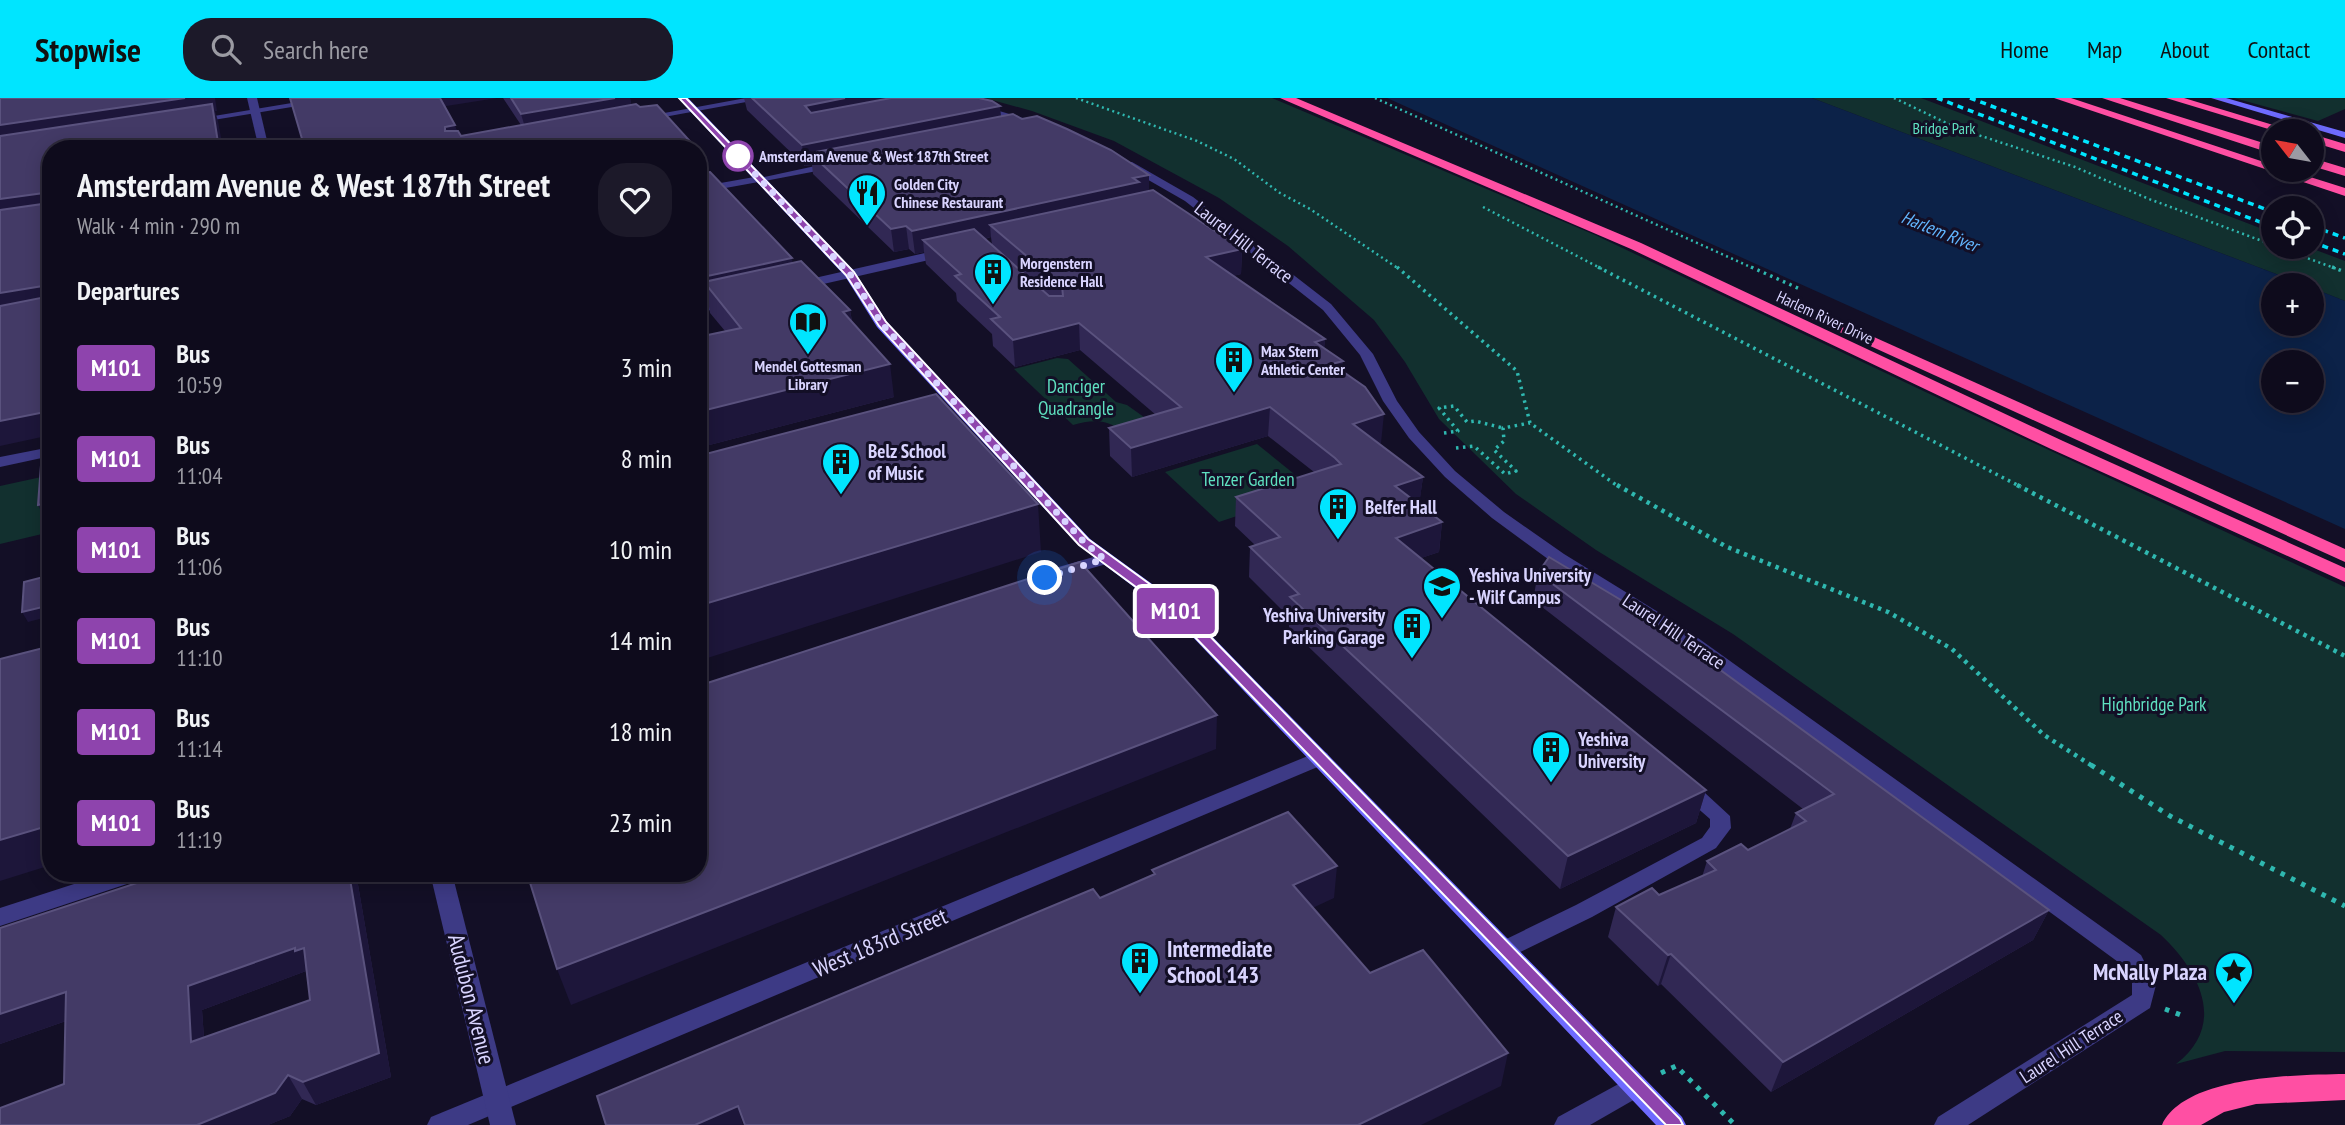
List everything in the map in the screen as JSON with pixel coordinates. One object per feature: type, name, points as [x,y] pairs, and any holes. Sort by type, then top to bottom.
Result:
[{"type":"highway","name":"Harlem River Drive","points":[[1286,98],[1636,246],[2045,439],[2345,576]]},
{"type":"highway","name":"Harlem River Drive","points":[[1313,98],[1654,241],[2345,556]]},
{"type":"highway","points":[[2060,98],[2261,164]]},
{"type":"highway","points":[[2076,98],[2261,157]]},
{"type":"highway","points":[[2108,98],[2261,146]]},
{"type":"highway","points":[[2148,98],[2261,132]]},
{"type":"highway","points":[[2172,98],[2261,124]]},
{"type":"highway","points":[[2324,142],[2345,148]]},
{"type":"highway","points":[[2324,152],[2345,158]]},
{"type":"highway","points":[[2324,166],[2345,172]]},
{"type":"highway","points":[[2324,177],[2345,184]]},
{"type":"highway","points":[[2315,182],[2345,192]]},
{"type":"highway","points":[[2177,1125],[2207,1104],[2249,1091],[2345,1087]]},
{"type":"main road","points":[[683,98],[850,274],[882,324],[1084,542],[1180,614],[1673,1125]]},
{"type":"main road","points":[[2216,98],[2345,135]]},
{"type":"street","points":[[252,98],[262,140]]},
{"type":"street","points":[[185,121],[341,98]]},
{"type":"street","points":[[632,120],[762,98]]},
{"type":"street","points":[[944,102],[1040,124],[1063,133]]},
{"type":"street","points":[[1012,132],[1040,124]]},
{"type":"street","name":"Laurel Hill Terrace","points":[[1118,158],[1189,199],[1326,307],[1366,354],[1390,401],[1414,435],[1450,474],[1479,500],[1558,558],[1642,608],[1689,640],[2133,961],[2145,982],[2146,991],[2142,1001],[1947,1125]]},
{"type":"street","points":[[707,189],[850,162]]},
{"type":"street","points":[[1167,204],[1189,199]]},
{"type":"street","points":[[785,288],[966,248]]},
{"type":"street","points":[[707,307],[749,297]]},
{"type":"street","points":[[0,462],[42,453]]},
{"type":"street","points":[[1045,578],[1104,559]]},
{"type":"street","name":"West 183rd Street","points":[[440,1125],[500,1113],[1320,758]]},
{"type":"street","points":[[1504,950],[1584,911],[1709,844],[1721,828],[1720,816],[1671,775]]},
{"type":"street","points":[[0,917],[107,882]]},
{"type":"street","name":"Audubon Avenue","points":[[443,882],[500,1113]]},
{"type":"street","points":[[1567,1125],[1635,1086]]},
{"type":"path","points":[[1076,98],[1197,141],[1234,159],[1280,193],[1310,209],[1385,258],[1517,371],[1530,424],[1632,496],[1727,547],[1888,612],[1952,649],[2045,735],[2170,816],[2345,906]]},
{"type":"path","points":[[1894,98],[1957,128],[2075,167],[2149,199],[2261,241]]},
{"type":"path","points":[[1479,205],[2345,656]]},
{"type":"path","points":[[2310,259],[2345,272]]},
{"type":"path","points":[[1443,433],[1458,431],[1439,408],[1454,406],[1467,422],[1503,428],[1530,424]]},
{"type":"path","points":[[1455,448],[1474,446],[1505,474],[1516,471],[1494,450],[1504,440],[1503,428]]},
{"type":"path","points":[[1635,1086],[1676,1066],[1735,1125]]},
{"type":"green space","name":"Highbridge Park","points":[[985,98],[1272,98],[1595,235],[2014,434],[2345,587],[2345,1052],[2225,1051],[2176,1064],[2192,1048],[2201,1032],[2204,1015],[2196,981],[2175,949],[2161,935],[1733,634],[1596,550],[1516,494],[1439,419],[1405,362],[1374,320],[1288,246],[1219,198],[1114,141],[1032,111]]},
{"type":"green space","name":"Bridge Park","points":[[1812,98],[1921,98],[2261,228],[2261,259],[2324,259],[2324,253],[2345,261],[2345,301],[2324,293],[2324,273],[2273,273]]},
{"type":"green space","points":[[2234,98],[2345,98],[2345,109],[2322,119],[2311,119]]},
{"type":"green space","name":"Danciger Quadrangle","points":[[1057,358],[1068,359],[1116,402],[1127,405],[1151,422],[1121,431],[1098,421],[1073,425],[1014,369]]},
{"type":"green space","name":"Tenzer Garden","points":[[1257,444],[1314,490],[1219,522],[1165,472]]},
{"type":"green space","points":[[42,477],[42,534],[0,544],[0,486]]},
{"type":"water","name":"Harlem River","points":[[1387,98],[1812,98],[2273,273],[2261,273],[2261,336],[2324,336],[2324,293],[2345,301],[2345,529]]},
{"type":"building","points":[[0,98],[185,98],[0,125]]},
{"type":"building","points":[[290,98],[440,98],[455,125],[445,127],[445,131],[458,131],[461,136],[636,104],[640,107],[657,105],[689,140],[302,140]]},
{"type":"building","points":[[511,98],[615,98],[521,114]]},
{"type":"building","points":[[752,98],[845,98],[805,106],[811,113],[891,98],[979,98],[1000,106],[802,145]]},
{"type":"building","points":[[212,104],[218,140],[42,140],[42,193],[0,199],[0,136]]},
{"type":"building","points":[[1013,114],[1022,119],[1037,116],[1067,129],[1111,150],[1149,175],[1133,178],[1139,182],[912,231],[906,226],[891,229],[810,153]]},
{"type":"building","points":[[707,172],[710,172],[792,258],[707,276]]},
{"type":"building","points":[[1153,190],[1242,249],[1206,257],[1325,339],[1315,342],[1343,361],[1332,364],[1365,387],[1384,414],[1353,424],[1423,477],[1395,486],[1442,522],[1396,538],[1706,790],[1568,856],[1290,597],[1299,594],[1250,547],[1280,537],[1236,497],[1341,464],[1335,458],[1270,407],[1131,448],[1109,428],[1181,407],[1079,323],[1013,340],[991,319],[1000,317],[955,276],[961,274],[923,240],[974,229],[1049,296],[1063,296],[1062,286],[990,225]]},
{"type":"building","points":[[42,204],[42,286],[0,293],[0,210]]},
{"type":"building","points":[[801,261],[850,310],[843,312],[890,364],[707,410],[707,335],[741,328],[707,286],[707,281]]},
{"type":"building","points":[[42,292],[42,413],[0,421],[0,306],[41,298]]},
{"type":"building","points":[[936,394],[1038,504],[707,603],[707,454]]},
{"type":"building","points":[[42,452],[42,504],[38,505]]},
{"type":"building","points":[[1549,557],[1641,612],[2049,910],[1783,1062],[1671,954],[1668,955],[1616,907],[1652,888],[1659,895],[1716,870],[1707,861],[1741,844],[1748,850],[1806,821],[1796,813],[1834,794],[1538,573]]},
{"type":"building","points":[[1080,562],[1217,715],[557,969],[530,882],[707,882],[707,683]]},
{"type":"building","points":[[42,577],[42,607],[22,612],[24,582]]},
{"type":"building","points":[[42,648],[42,828],[0,840],[0,659]]},
{"type":"building","name":"Intermediate School 143","points":[[1288,812],[1337,866],[1293,885],[1370,973],[1423,950],[1508,1053],[1358,1125],[745,1125],[738,1106],[695,1125],[606,1125],[597,1096],[1093,889],[1100,898],[1155,874],[1152,870]]},
{"type":"building","points":[[140,882],[350,882],[379,1053],[303,1082],[288,1075],[275,1093],[197,1125],[0,1125],[0,1108],[64,1084],[66,992],[0,1014],[0,928]],"holes":[[[295,948],[295,951],[304,948],[310,1000],[191,1042],[188,986]]]},
{"type":"railway","points":[[1937,98],[2261,222]]},
{"type":"railway","points":[[1970,98],[2261,207]]},
{"type":"railway","points":[[2324,230],[2345,238]]},
{"type":"railway","points":[[2324,246],[2345,254]]},
{"type":"bus line","name":"M101","points":[[683,98],[850,274],[882,324],[1084,542],[1180,614],[1673,1125]]},
{"type":"place","name":"Amsterdam Avenue & West 187th Street","points":[[738,156]]},
{"type":"place","name":"Golden City Chinese Restaurant","points":[[867,227]]},
{"type":"place","name":"Morgenstern Residence Hall","points":[[993,306]]},
{"type":"place","name":"Mendel Gottesman Library","points":[[808,356]]},
{"type":"place","name":"Max Stern Athletic Center","points":[[1234,394]]},
{"type":"place","name":"Belz School of Music","points":[[841,496]]},
{"type":"place","name":"Belfer Hall","points":[[1338,541]]},
{"type":"place","name":"Yeshiva University - Wilf Campus","points":[[1442,620]]},
{"type":"place","name":"Yeshiva University Parking Garage","points":[[1412,660]]},
{"type":"place","name":"Yeshiva University","points":[[1551,784]]},
{"type":"place","name":"Intermediate School 143","points":[[1140,995]]},
{"type":"place","name":"McNally Plaza","points":[[2234,1005]]},
{"type":"route","points":[[738,156],[850,274],[882,324],[1084,542],[1104,559],[1045,578]]}]
